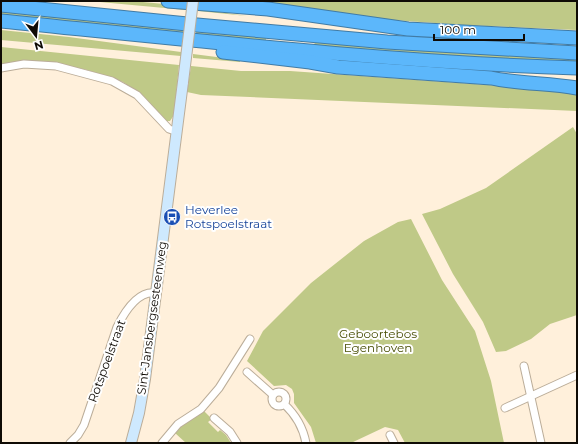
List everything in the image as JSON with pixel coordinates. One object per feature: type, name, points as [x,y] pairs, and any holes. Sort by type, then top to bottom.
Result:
[{"type":"highway","points":[[168,1],[214,6],[268,9],[408,29],[577,38]]},
{"type":"highway","points":[[1,5],[197,25],[387,42],[577,53]]},
{"type":"highway","points":[[214,6],[375,34],[387,42]]},
{"type":"highway","points":[[1,21],[196,41],[399,58],[577,68]]},
{"type":"highway","points":[[196,41],[216,51],[310,62],[338,67],[491,78],[506,81],[555,84],[577,88]]},
{"type":"highway","points":[[491,78],[524,75],[554,67]]},
{"type":"main road","name":"Sint-Jansbergsesteenweg","points":[[131,443],[139,413],[145,379],[193,1]]},
{"type":"street","points":[[1,68],[24,64],[56,66],[112,81],[137,95],[169,129],[172,130]]},
{"type":"street","name":"Rotspoelstraat","points":[[70,443],[78,436],[84,425],[117,327],[122,317],[140,297],[149,292],[156,293]]},
{"type":"street","points":[[162,443],[178,424],[201,409],[219,388],[250,339]]},
{"type":"street","points":[[524,366],[541,443]]},
{"type":"street","points":[[247,372],[273,395]]},
{"type":"street","points":[[505,408],[577,376]]},
{"type":"street","points":[[273,395],[277,392],[284,393],[286,400],[284,404]]},
{"type":"street","points":[[273,395],[272,401],[275,404],[280,406],[284,404]]},
{"type":"street","points":[[284,404],[298,420],[304,433],[306,443]]},
{"type":"street","points":[[214,418],[232,435],[237,443]]},
{"type":"street","points":[[390,435],[394,443]]},
{"type":"green space","points":[[89,1],[132,1],[186,6],[186,10]]},
{"type":"green space","points":[[223,1],[577,1],[577,30],[464,25],[363,18]]},
{"type":"green space","points":[[198,9],[247,16],[198,11]]},
{"type":"green space","points":[[1,11],[184,29],[183,33],[1,15]]},
{"type":"green space","points":[[1,30],[69,37],[181,52],[181,56],[1,40]]},
{"type":"green space","points":[[196,31],[266,37],[266,41],[196,35]]},
{"type":"green space","points":[[315,41],[577,58],[577,62],[475,58],[314,46]]},
{"type":"green space","points":[[1,47],[179,65],[174,115],[170,121],[166,121],[134,90],[123,82],[87,70],[55,63],[1,65]]},
{"type":"green space","points":[[193,54],[240,60],[240,62],[193,58]]},
{"type":"green space","points":[[191,66],[241,71],[290,71],[532,88],[577,94],[577,111],[201,95],[187,92]]},
{"type":"green space","points":[[573,127],[577,134],[577,315],[550,324],[531,339],[506,351],[496,352],[483,322],[453,274],[422,214],[440,209],[486,188]]},
{"type":"green space","name":"Geboortebos Egenhoven","points":[[411,219],[442,280],[475,331],[491,381],[504,443],[405,443],[398,430],[385,427],[351,443],[316,443],[311,427],[294,403],[294,394],[292,389],[286,385],[274,386],[247,361],[263,331],[311,283],[364,241],[398,222]]},
{"type":"green space","points":[[203,410],[212,419],[208,422],[218,432],[220,430],[226,435],[231,443],[186,443],[175,433],[187,420]]},
{"type":"place","name":"Heverlee Rotspoelstraat","points":[[172,217]]}]
